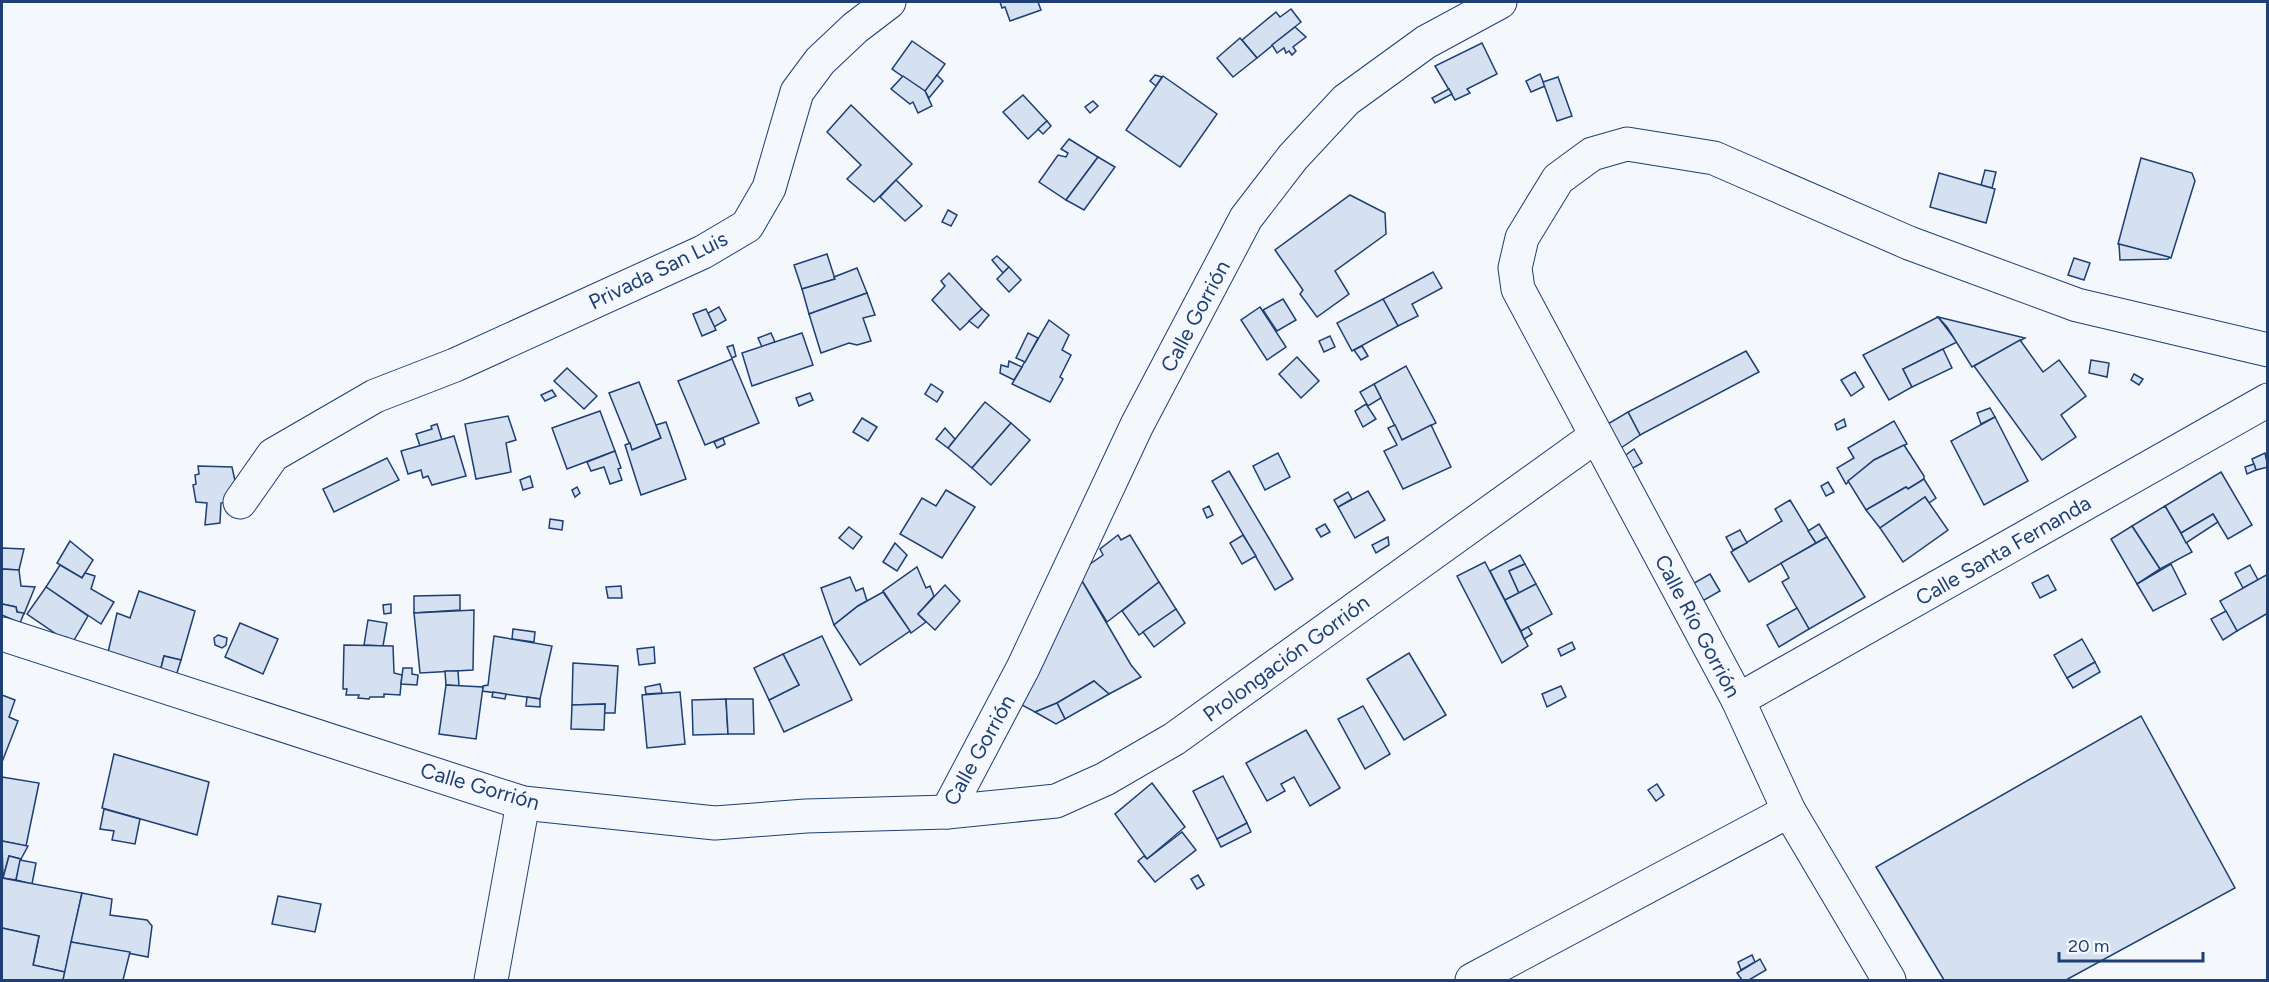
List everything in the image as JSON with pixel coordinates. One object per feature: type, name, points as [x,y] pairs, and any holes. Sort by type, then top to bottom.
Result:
[{"type":"street","name":"Privada San Luis","points":[[240,502],[273,455],[375,396],[455,364],[703,252],[747,226],[770,188],[797,92],[820,61],[855,28],[889,2]]},
{"type":"street","name":"Calle Gorrión","points":[[2,634],[523,803],[715,823],[806,816],[947,812],[1023,668],[1137,425],[1246,218],[1293,158],[1346,100],[1426,42],[1500,2]]},
{"type":"street","name":"Calle Río Gorrión","points":[[1889,981],[1789,811],[1738,700],[1518,289],[1515,268],[1522,238],[1558,179],[1592,154],[1627,144],[1714,158],[1910,243],[2077,305],[2268,350]]},
{"type":"street","name":"Calle Santa Fernanda","points":[[1738,700],[2268,400]]},
{"type":"street","name":"Prolongación Gorrión","points":[[947,812],[1056,801],[1105,779],[1174,739],[1596,436]]},
{"type":"street","points":[[491,981],[523,803]]},
{"type":"street","points":[[1472,981],[1789,811]]},
{"type":"building","points":[[1000,2],[1038,2],[1041,10],[1010,21],[1005,7],[1002,8]]},
{"type":"building","points":[[1291,9],[1301,22],[1257,58],[1242,40],[1276,12],[1280,17]]},
{"type":"building","points":[[1295,27],[1306,37],[1293,47],[1296,51],[1292,55],[1289,51],[1286,53],[1284,48],[1277,53],[1272,45]]},
{"type":"building","points":[[1240,38],[1257,58],[1233,77],[1217,58]]},
{"type":"building","points":[[912,41],[945,64],[925,92],[892,69]]},
{"type":"building","points":[[1482,43],[1497,74],[1467,89],[1470,93],[1455,100],[1435,66]]},
{"type":"building","points":[[1540,74],[1545,86],[1531,92],[1526,81]]},
{"type":"building","points":[[937,75],[943,81],[929,98],[925,91]]},
{"type":"building","points":[[1155,75],[1162,77],[1156,86],[1150,81]]},
{"type":"building","points":[[903,76],[925,91],[932,106],[918,113],[913,102],[910,104],[891,89]]},
{"type":"building","points":[[1163,76],[1217,114],[1180,167],[1126,130]]},
{"type":"building","points":[[1558,77],[1572,116],[1557,121],[1543,82]]},
{"type":"building","points":[[1449,89],[1452,94],[1435,103],[1432,98]]},
{"type":"building","points":[[1023,95],[1047,121],[1028,139],[1003,112]]},
{"type":"building","points":[[1093,101],[1098,106],[1090,113],[1085,107]]},
{"type":"building","points":[[851,105],[912,164],[874,202],[847,179],[861,165],[827,132]]},
{"type":"building","points":[[1047,121],[1051,126],[1043,134],[1038,129]]},
{"type":"building","points":[[1069,139],[1098,157],[1066,200],[1039,182],[1058,155],[1066,157],[1068,153],[1061,149]]},
{"type":"building","points":[[1098,157],[1115,167],[1084,210],[1066,200]]},
{"type":"building","points":[[2141,158],[2192,173],[2195,181],[2171,258],[2118,244]]},
{"type":"building","points":[[1985,170],[1996,172],[1992,188],[1981,185]]},
{"type":"building","points":[[1939,173],[1995,189],[1986,223],[1930,207]]},
{"type":"building","points":[[896,180],[922,206],[905,221],[880,197]]},
{"type":"building","points":[[1350,195],[1385,213],[1386,234],[1335,271],[1349,294],[1317,317],[1300,294],[1303,290],[1275,250]]},
{"type":"building","points":[[948,210],[957,215],[951,226],[942,222]]},
{"type":"building","points":[[2119,244],[2169,257],[2168,259],[2120,260]]},
{"type":"building","points":[[827,254],[835,279],[802,289],[794,265]]},
{"type":"building","points":[[997,256],[1009,267],[1003,273],[992,260]]},
{"type":"building","points":[[2074,258],[2090,263],[2084,280],[2068,275]]},
{"type":"building","points":[[1009,267],[1021,280],[1009,292],[997,279]]},
{"type":"building","points":[[857,268],[867,293],[809,314],[802,289],[835,279],[834,277]]},
{"type":"building","points":[[1433,272],[1442,288],[1412,304],[1418,316],[1398,326],[1383,299]]},
{"type":"building","points":[[949,273],[982,309],[960,330],[932,300],[945,286],[941,281]]},
{"type":"building","points":[[867,293],[875,315],[863,318],[871,341],[857,345],[849,343],[821,353],[809,314]]},
{"type":"building","points":[[1283,299],[1296,320],[1277,331],[1263,310]]},
{"type":"building","points":[[1383,299],[1398,326],[1352,351],[1337,323]]},
{"type":"building","points":[[719,307],[726,320],[714,327],[708,313]]},
{"type":"building","points":[[1260,307],[1286,347],[1267,360],[1241,320]]},
{"type":"building","points":[[706,309],[716,330],[702,336],[693,314]]},
{"type":"building","points":[[982,309],[989,315],[978,328],[969,321]]},
{"type":"building","points":[[1938,317],[1957,342],[1903,369],[1912,387],[1889,400],[1863,355]]},
{"type":"building","points":[[1938,317],[2025,338],[1972,367],[1947,327]]},
{"type":"building","points":[[1049,320],[1069,335],[1062,350],[1071,355],[1060,377],[1063,379],[1050,402],[1012,384]]},
{"type":"building","points":[[771,333],[775,342],[762,347],[758,338]]},
{"type":"building","points":[[802,333],[813,365],[752,386],[742,353]]},
{"type":"building","points":[[1028,333],[1038,338],[1025,362],[1016,358]]},
{"type":"building","points":[[1330,336],[1335,347],[1324,352],[1319,341]]},
{"type":"building","points":[[2020,340],[2043,372],[2059,360],[2086,396],[2061,415],[2076,437],[2042,460],[1974,366]]},
{"type":"building","points":[[733,345],[736,356],[732,358],[727,347]]},
{"type":"building","points":[[1362,346],[1368,356],[1361,360],[1354,350]]},
{"type":"building","points":[[1943,349],[1952,368],[1912,387],[1903,369]]},
{"type":"building","points":[[1746,351],[1759,372],[1640,435],[1628,412]]},
{"type":"building","points":[[1297,357],[1319,381],[1301,398],[1279,374]]},
{"type":"building","points":[[732,359],[759,423],[705,445],[678,381]]},
{"type":"building","points":[[2091,360],[2109,363],[2107,377],[2089,373]]},
{"type":"building","points":[[1009,361],[1022,367],[1014,380],[1000,373],[1001,365],[1008,367]]},
{"type":"building","points":[[1406,366],[1436,423],[1402,440],[1374,384]]},
{"type":"building","points":[[567,368],[597,396],[584,409],[554,381]]},
{"type":"building","points":[[1855,372],[1864,387],[1851,396],[1841,380]]},
{"type":"building","points":[[2134,374],[2143,379],[2139,385],[2131,380]]},
{"type":"building","points":[[639,382],[661,438],[632,450],[609,393]]},
{"type":"building","points":[[931,384],[943,392],[937,402],[925,394]]},
{"type":"building","points":[[1374,384],[1381,398],[1368,406],[1360,392]]},
{"type":"building","points":[[552,390],[556,396],[545,401],[541,395]]},
{"type":"building","points":[[810,393],[813,400],[799,406],[796,398]]},
{"type":"building","points":[[985,402],[1011,423],[972,468],[948,448]]},
{"type":"building","points":[[1366,404],[1376,419],[1363,427],[1355,411]]},
{"type":"building","points":[[1990,408],[1995,417],[1981,424],[1977,413]]},
{"type":"building","points":[[600,411],[615,451],[567,469],[552,428]]},
{"type":"building","points":[[1628,412],[1640,435],[1615,452],[1601,428]]},
{"type":"building","points":[[508,416],[516,440],[506,443],[511,472],[476,479],[465,424]]},
{"type":"building","points":[[1995,417],[2028,481],[1984,505],[1951,441]]},
{"type":"building","points":[[862,418],[877,427],[868,441],[853,432]]},
{"type":"building","points":[[1844,419],[1846,426],[1837,430],[1835,424]]},
{"type":"building","points":[[1894,421],[1907,444],[1874,460],[1846,484],[1837,468],[1854,458],[1848,448]]},
{"type":"building","points":[[666,422],[686,479],[641,495],[625,445],[630,443],[632,450],[661,438],[656,425]]},
{"type":"building","points":[[1011,423],[1030,440],[991,485],[972,468]]},
{"type":"building","points":[[437,424],[442,440],[420,446],[416,434],[432,429],[431,426]]},
{"type":"building","points":[[1395,425],[1402,440],[1431,425],[1451,467],[1403,489],[1384,451],[1397,445],[1388,428]]},
{"type":"building","points":[[945,428],[955,439],[948,448],[936,439]]},
{"type":"building","points":[[454,436],[466,476],[432,485],[428,476],[423,478],[421,470],[408,474],[401,451]]},
{"type":"building","points":[[723,438],[725,444],[717,448],[714,442]]},
{"type":"building","points":[[1904,445],[1924,479],[1866,510],[1848,481],[1874,460]]},
{"type":"building","points":[[1634,449],[1642,463],[1626,472],[1619,460]]},
{"type":"building","points":[[615,451],[621,468],[618,469],[622,480],[610,484],[604,467],[591,471],[587,462]]},
{"type":"building","points":[[1278,453],[1290,477],[1265,490],[1253,466]]},
{"type":"building","points":[[2265,453],[2268,467],[2256,470],[2252,459]]},
{"type":"building","points":[[387,458],[399,480],[334,512],[323,489]]},
{"type":"building","points":[[2254,464],[2256,470],[2247,474],[2245,467]]},
{"type":"building","points":[[198,466],[232,467],[239,499],[221,503],[220,523],[205,525],[207,503],[196,502],[193,485],[196,484],[195,475],[199,474]]},
{"type":"building","points":[[1229,471],[1293,579],[1275,590],[1212,481]]},
{"type":"building","points":[[2221,472],[2252,525],[2228,539],[2213,514],[2181,533],[2165,506]]},
{"type":"building","points":[[530,476],[533,487],[523,490],[520,480]]},
{"type":"building","points":[[1924,479],[1936,498],[1929,503],[1925,497],[1880,528],[1866,510]]},
{"type":"building","points":[[1828,482],[1834,492],[1826,496],[1821,486]]},
{"type":"building","points":[[577,487],[580,493],[575,497],[572,490]]},
{"type":"building","points":[[946,490],[975,507],[942,558],[900,534],[922,498],[936,506]]},
{"type":"building","points":[[1368,491],[1385,520],[1355,538],[1338,507]]},
{"type":"building","points":[[1348,492],[1352,499],[1338,507],[1334,500]]},
{"type":"building","points":[[1925,497],[1948,530],[1903,562],[1880,528]]},
{"type":"building","points":[[1790,500],[1816,543],[1749,582],[1731,552],[1782,521],[1775,509]]},
{"type":"building","points":[[1209,506],[1213,515],[1207,518],[1203,509]]},
{"type":"building","points":[[2165,506],[2192,552],[2160,569],[2132,526]]},
{"type":"building","points":[[2213,514],[2218,522],[2186,543],[2181,533]]},
{"type":"building","points":[[550,519],[563,521],[562,530],[549,528]]},
{"type":"building","points":[[1325,524],[1330,532],[1321,537],[1316,529]]},
{"type":"building","points":[[1819,524],[1827,537],[1816,543],[1808,531]]},
{"type":"building","points":[[2132,526],[2160,569],[2137,584],[2111,539]]},
{"type":"building","points":[[849,527],[862,537],[853,549],[839,538]]},
{"type":"building","points":[[1740,530],[1747,543],[1733,550],[1726,537]]},
{"type":"building","points":[[1118,535],[1121,540],[1130,535],[1159,582],[1107,622],[1077,573],[1103,555],[1100,549]]},
{"type":"building","points":[[1243,535],[1256,556],[1242,564],[1230,543]]},
{"type":"building","points":[[1388,537],[1389,545],[1376,553],[1372,545]]},
{"type":"building","points":[[1827,537],[1865,597],[1809,629],[1782,582],[1789,578],[1781,563]]},
{"type":"building","points":[[70,541],[93,560],[82,578],[57,563]]},
{"type":"building","points":[[895,543],[907,555],[897,571],[883,562]]},
{"type":"building","points":[[2,548],[24,549],[19,570],[2,569]]},
{"type":"building","points":[[1520,555],[1525,564],[1509,571],[1519,593],[1505,600],[1490,571]]},
{"type":"building","points":[[1485,562],[1528,646],[1502,663],[1457,576]]},
{"type":"building","points":[[1525,564],[1536,584],[1519,593],[1509,571]]},
{"type":"building","points":[[2171,564],[2186,594],[2153,611],[2137,584]]},
{"type":"building","points":[[60,565],[82,578],[85,573],[95,576],[91,589],[114,602],[101,624],[46,587]]},
{"type":"building","points":[[2250,565],[2258,580],[2243,588],[2235,573]]},
{"type":"building","points":[[917,567],[926,588],[930,586],[934,596],[918,614],[926,622],[911,633],[883,591]]},
{"type":"building","points":[[2,569],[19,570],[21,586],[35,587],[24,614],[17,612],[16,607],[2,604]]},
{"type":"building","points":[[1075,569],[1131,665],[1141,677],[1109,694],[1094,681],[1057,703],[1035,712],[1003,695]]},
{"type":"building","points":[[1710,574],[1720,591],[1699,603],[1689,586]]},
{"type":"building","points":[[2268,574],[2268,613],[2237,631],[2220,601]]},
{"type":"building","points":[[2048,575],[2056,590],[2040,598],[2032,583]]},
{"type":"building","points":[[850,577],[856,591],[863,588],[867,601],[834,625],[821,588]]},
{"type":"building","points":[[1159,582],[1176,609],[1139,635],[1122,611]]},
{"type":"building","points":[[1536,584],[1552,614],[1521,631],[1505,600]]},
{"type":"building","points":[[945,585],[960,601],[935,630],[918,614]]},
{"type":"building","points":[[621,586],[622,598],[608,598],[606,587]]},
{"type":"building","points":[[46,587],[88,616],[73,642],[66,637],[65,640],[27,614]]},
{"type":"building","points":[[139,591],[195,611],[181,660],[164,656],[160,672],[107,657],[117,613],[130,618]]},
{"type":"building","points":[[883,592],[910,631],[860,665],[834,625],[858,606]]},
{"type":"building","points":[[460,595],[460,610],[414,613],[414,596]]},
{"type":"building","points":[[2,604],[16,607],[17,612],[24,613],[20,623],[2,615]]},
{"type":"building","points":[[391,604],[391,613],[384,614],[383,605]]},
{"type":"building","points":[[1797,608],[1809,629],[1779,647],[1767,625]]},
{"type":"building","points":[[1176,609],[1185,623],[1154,647],[1143,632]]},
{"type":"building","points":[[474,610],[473,670],[420,673],[414,613]]},
{"type":"building","points":[[2226,611],[2237,631],[2223,640],[2211,619]]},
{"type":"building","points":[[368,620],[387,623],[383,646],[364,645]]},
{"type":"building","points":[[240,623],[278,639],[263,674],[225,657]]},
{"type":"building","points":[[1528,627],[1532,634],[1524,639],[1521,631]]},
{"type":"building","points":[[513,629],[535,632],[534,642],[512,639]]},
{"type":"building","points":[[218,635],[227,638],[226,645],[222,648],[215,645],[214,638]]},
{"type":"building","points":[[494,636],[552,646],[540,699],[482,691],[483,686],[488,685]]},
{"type":"building","points":[[822,636],[852,700],[784,732],[769,700],[799,685],[783,654]]},
{"type":"building","points":[[2082,639],[2095,662],[2067,678],[2054,655]]},
{"type":"building","points":[[1572,642],[1575,649],[1561,656],[1558,649]]},
{"type":"building","points":[[344,645],[393,646],[394,673],[402,675],[400,695],[384,694],[384,697],[370,697],[369,699],[358,698],[359,695],[346,695],[347,689],[343,689]]},
{"type":"building","points":[[654,647],[655,663],[639,665],[637,649]]},
{"type":"building","points":[[1409,653],[1446,715],[1404,740],[1367,679]]},
{"type":"building","points":[[783,654],[799,685],[769,700],[754,668]]},
{"type":"building","points":[[164,656],[181,660],[176,676],[160,672]]},
{"type":"building","points":[[2095,662],[2100,672],[2073,688],[2067,678]]},
{"type":"building","points":[[573,663],[618,666],[615,713],[604,713],[605,704],[572,705]]},
{"type":"building","points":[[403,668],[412,668],[412,674],[418,675],[417,685],[401,684]]},
{"type":"building","points":[[445,671],[458,671],[459,686],[446,685]]},
{"type":"building","points":[[1094,681],[1109,694],[1065,719],[1057,703]]},
{"type":"building","points":[[660,684],[662,693],[646,694],[645,687]]},
{"type":"building","points":[[446,685],[483,687],[476,739],[439,734]]},
{"type":"building","points":[[1561,686],[1566,697],[1547,707],[1542,694]]},
{"type":"building","points":[[493,692],[506,694],[505,699],[492,697]]},
{"type":"building","points":[[680,692],[685,744],[647,748],[642,695]]},
{"type":"building","points":[[2,695],[15,700],[9,717],[18,721],[2,762]]},
{"type":"building","points":[[527,697],[540,699],[540,707],[526,706]]},
{"type":"building","points":[[726,699],[728,734],[693,735],[692,700]]},
{"type":"building","points":[[726,699],[753,699],[754,734],[728,734]]},
{"type":"building","points":[[1057,703],[1065,719],[1056,724],[1035,712]]},
{"type":"building","points":[[605,704],[604,730],[571,729],[572,705]]},
{"type":"building","points":[[1363,706],[1390,754],[1365,769],[1338,719]]},
{"type":"building","points":[[2141,716],[2235,888],[2066,980],[1944,980],[1876,867]]},
{"type":"building","points":[[1306,730],[1340,788],[1310,806],[1294,777],[1281,784],[1285,791],[1267,801],[1246,763]]},
{"type":"building","points":[[114,754],[209,782],[197,835],[102,808]]},
{"type":"building","points":[[1223,776],[1247,823],[1217,839],[1193,791]]},
{"type":"building","points":[[2,777],[39,783],[26,846],[2,841]]},
{"type":"building","points":[[1152,783],[1185,827],[1147,859],[1115,814]]},
{"type":"building","points":[[1657,784],[1664,795],[1656,801],[1648,790]]},
{"type":"building","points":[[104,809],[140,819],[135,844],[112,840],[114,831],[100,829]]},
{"type":"building","points":[[1247,823],[1251,832],[1221,847],[1217,839]]},
{"type":"building","points":[[1182,832],[1196,850],[1155,882],[1138,861],[1144,856],[1147,859]]},
{"type":"building","points":[[2,841],[28,846],[21,859],[9,856],[3,878]]},
{"type":"building","points":[[9,856],[21,859],[16,880],[3,878]]},
{"type":"building","points":[[20,860],[36,863],[32,884],[16,880]]},
{"type":"building","points":[[1198,875],[1204,885],[1197,889],[1191,879]]},
{"type":"building","points":[[2,878],[82,893],[65,972],[33,965],[39,936],[2,928]]},
{"type":"building","points":[[82,893],[112,899],[110,915],[147,920],[152,926],[148,957],[71,942]]},
{"type":"building","points":[[278,896],[321,904],[315,932],[272,924]]},
{"type":"building","points":[[2,928],[39,936],[33,965],[65,972],[63,980],[2,980]]},
{"type":"building","points":[[71,942],[130,952],[123,980],[63,980]]},
{"type":"building","points":[[1752,955],[1755,962],[1741,970],[1738,962]]},
{"type":"building","points":[[1760,959],[1766,970],[1749,980],[1742,980],[1737,973]]}]
